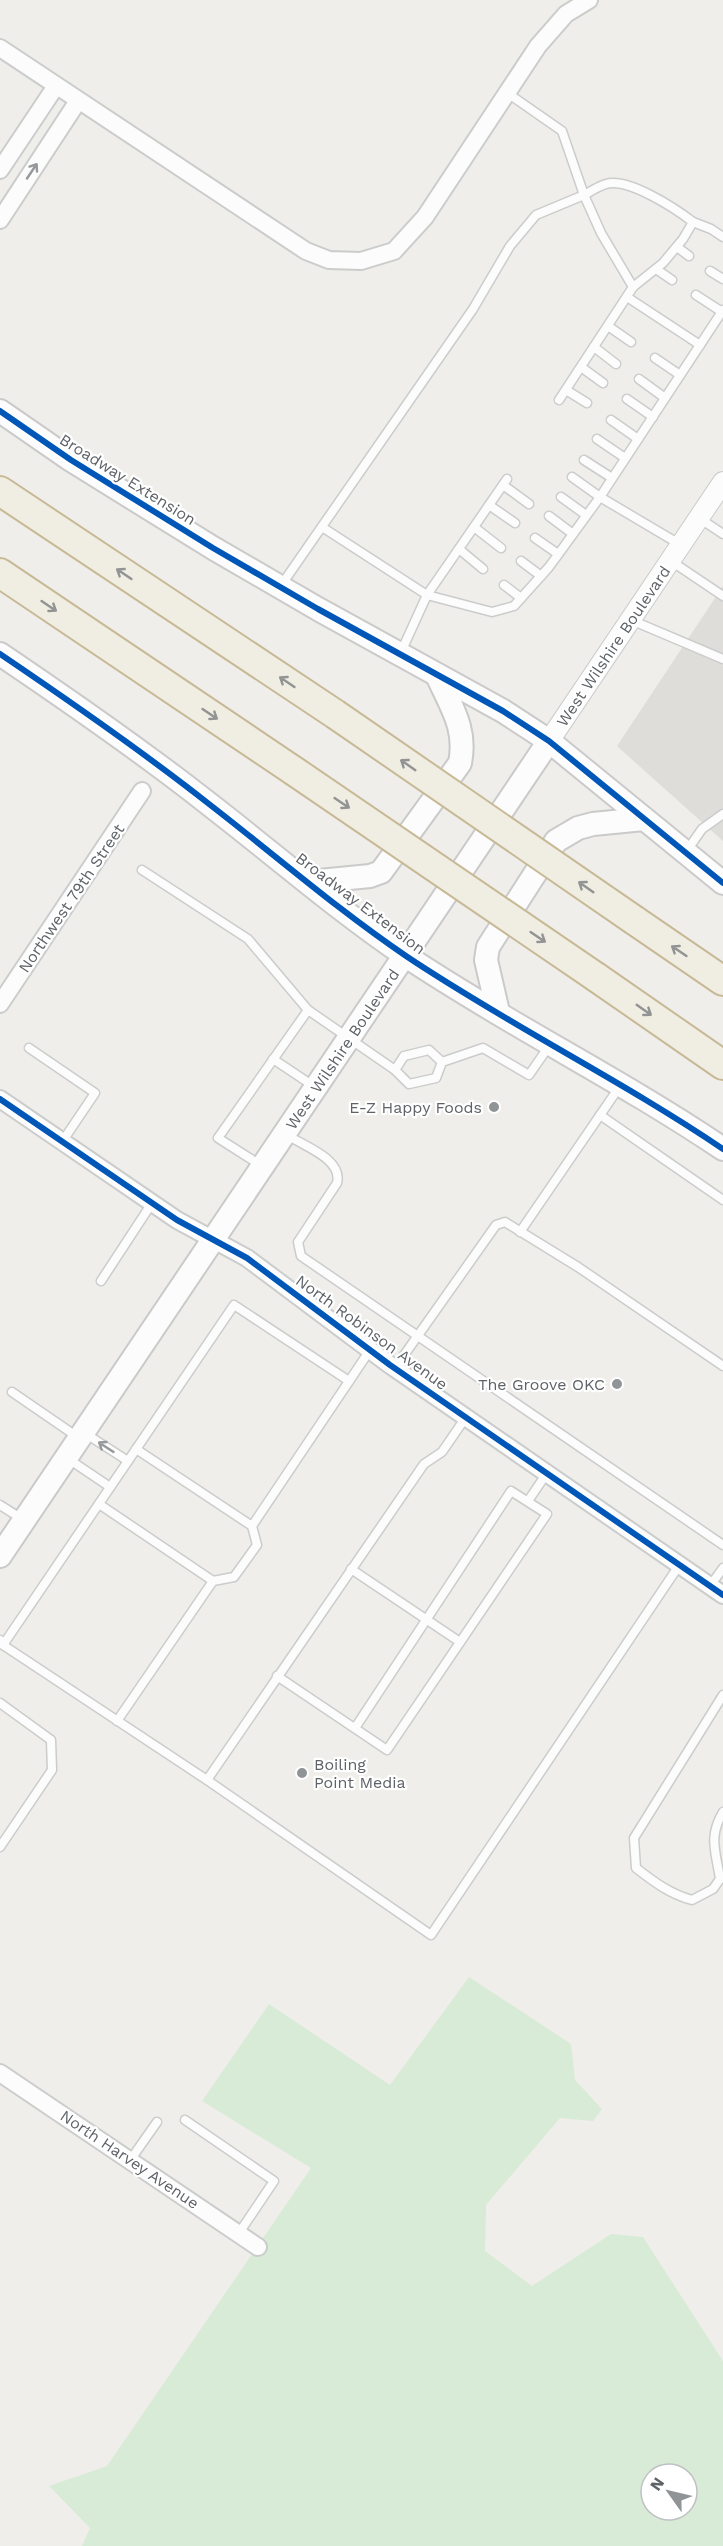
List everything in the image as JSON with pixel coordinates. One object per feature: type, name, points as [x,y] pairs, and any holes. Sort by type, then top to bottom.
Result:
[{"type":"highway","points":[[0,491],[335,714],[723,981]]},
{"type":"highway","points":[[0,573],[723,1065]]},
{"type":"main road","name":"Broadway Extension","points":[[0,411],[102,479],[280,587],[503,711],[549,741],[723,883]]},
{"type":"main road","name":"Broadway Extension","points":[[0,654],[68,700],[179,781],[405,955],[668,1112],[723,1149]]},
{"type":"main road","points":[[309,882],[370,876],[381,872],[460,763],[463,747],[462,734],[437,675]]},
{"type":"main road","name":"West Wilshire Boulevard","points":[[0,1556],[549,741]]},
{"type":"main road","points":[[498,1012],[486,960],[488,946],[556,841],[578,828],[593,824],[644,819]]},
{"type":"street","points":[[0,48],[306,251],[329,260],[361,261],[394,251],[425,217],[538,46],[566,14],[589,0]]},
{"type":"street","points":[[0,170],[56,86]]},
{"type":"street","points":[[0,220],[78,101]]},
{"type":"street","name":"West Wilshire Boulevard","points":[[549,741],[723,482]]},
{"type":"street","name":"Northwest 79th Street","points":[[0,1004],[142,791]]},
{"type":"street","name":"North Robinson Avenue","points":[[0,1100],[152,1203],[256,1264],[395,1368],[717,1591]]},
{"type":"street","name":"North Harvey Avenue","points":[[0,2073],[131,2159],[258,2247]]},
{"type":"lane","points":[[506,92],[562,131],[584,195],[601,233],[633,287]]},
{"type":"lane","points":[[280,587],[473,309],[510,246],[536,214],[608,183],[632,188],[667,202],[693,222],[723,237]]},
{"type":"lane","points":[[559,400],[633,287],[677,247],[693,222]]},
{"type":"lane","points":[[677,247],[689,256]]},
{"type":"lane","points":[[656,268],[672,280]]},
{"type":"lane","points":[[710,271],[723,279]]},
{"type":"lane","points":[[322,527],[427,595],[492,612],[514,606],[558,555],[600,496],[722,311],[696,295]]},
{"type":"lane","points":[[627,297],[700,345]]},
{"type":"lane","points":[[608,326],[631,342]]},
{"type":"lane","points":[[594,347],[616,364]]},
{"type":"lane","points":[[655,358],[680,375]]},
{"type":"lane","points":[[581,367],[603,383]]},
{"type":"lane","points":[[639,379],[665,398]]},
{"type":"lane","points":[[566,390],[587,403]]},
{"type":"lane","points":[[627,399],[653,417]]},
{"type":"lane","points":[[611,420],[638,439]]},
{"type":"lane","points":[[597,439],[625,458]]},
{"type":"lane","points":[[584,460],[612,478]]},
{"type":"lane","points":[[572,477],[676,553],[723,596]]},
{"type":"lane","points":[[400,655],[427,595],[505,482],[530,504]]},
{"type":"lane","points":[[561,497],[586,515]]},
{"type":"lane","points":[[489,505],[515,524]]},
{"type":"lane","points":[[549,516],[573,534]]},
{"type":"lane","points":[[699,518],[723,534]]},
{"type":"lane","points":[[474,527],[501,548]]},
{"type":"lane","points":[[535,538],[558,555]]},
{"type":"lane","points":[[459,549],[483,569]]},
{"type":"lane","points":[[521,561],[541,576]]},
{"type":"lane","points":[[504,585],[521,598]]},
{"type":"lane","points":[[631,620],[723,659]]},
{"type":"lane","points":[[686,853],[702,829],[723,814]]},
{"type":"lane","points":[[142,870],[248,939],[308,1010],[395,1070],[409,1084],[436,1078],[442,1062]]},
{"type":"lane","points":[[263,1166],[218,1138],[308,1010]]},
{"type":"lane","points":[[442,1062],[483,1048],[530,1075],[551,1043]]},
{"type":"lane","points":[[29,1048],[95,1093],[62,1142]]},
{"type":"lane","points":[[395,1070],[404,1056],[429,1050],[442,1062]]},
{"type":"lane","points":[[273,1059],[315,1087]]},
{"type":"lane","points":[[520,1232],[621,1084]]},
{"type":"lane","points":[[600,1115],[723,1200]]},
{"type":"lane","points":[[284,1134],[333,1163],[338,1173],[337,1183],[298,1242],[301,1256],[723,1545]]},
{"type":"lane","points":[[101,1281],[152,1203]]},
{"type":"lane","points":[[395,1368],[496,1225],[505,1222],[578,1267],[723,1366]]},
{"type":"lane","points":[[349,1381],[234,1305],[111,1487],[2,1642],[431,1935],[680,1564]]},
{"type":"lane","points":[[252,1526],[370,1350]]},
{"type":"lane","points":[[12,1392],[128,1461]]},
{"type":"lane","points":[[207,1780],[424,1464],[442,1452],[466,1417]]},
{"type":"lane","points":[[117,1721],[213,1581],[234,1577],[257,1545],[252,1526],[136,1449]]},
{"type":"lane","points":[[66,1457],[111,1487]]},
{"type":"lane","points":[[528,1501],[547,1473]]},
{"type":"lane","points":[[277,1676],[387,1750],[547,1514],[512,1491],[355,1728]]},
{"type":"lane","points":[[0,1504],[24,1520]]},
{"type":"lane","points":[[99,1504],[213,1581]]},
{"type":"lane","points":[[717,1591],[723,1568]]},
{"type":"lane","points":[[351,1569],[460,1642]]},
{"type":"lane","points":[[723,1695],[634,1838],[636,1868],[667,1891],[692,1900],[712,1890],[720,1879],[713,1839],[715,1825],[723,1812]]},
{"type":"lane","points":[[0,1703],[51,1740],[52,1770],[0,1847]]},
{"type":"lane","points":[[184,2120],[274,2181],[239,2234]]},
{"type":"lane","points":[[131,2159],[157,2122]]},
{"type":"shaded area","points":[[723,586],[723,841],[617,746]]},
{"type":"green space","points":[[469,1977],[571,2044],[575,2080],[602,2109],[593,2121],[560,2118],[486,2205],[485,2251],[532,2286],[611,2234],[643,2237],[723,2361],[723,2546],[82,2546],[90,2528],[49,2486],[107,2466],[311,2168],[202,2101],[269,2004],[390,2085]]},
{"type":"cycle path","points":[[0,411],[71,460],[213,548],[503,711],[549,741],[723,883]]},
{"type":"cycle path","points":[[0,654],[158,765],[331,901],[406,956],[485,1006],[645,1099],[723,1149]]},
{"type":"cycle path","points":[[0,1099],[177,1220],[247,1258],[390,1365],[723,1595]]},
{"type":"place","name":"E-Z Happy Foods","points":[[494,1107]]},
{"type":"place","name":"The Groove OKC","points":[[617,1384]]},
{"type":"place","name":"Boiling Point Media","points":[[302,1773]]}]
